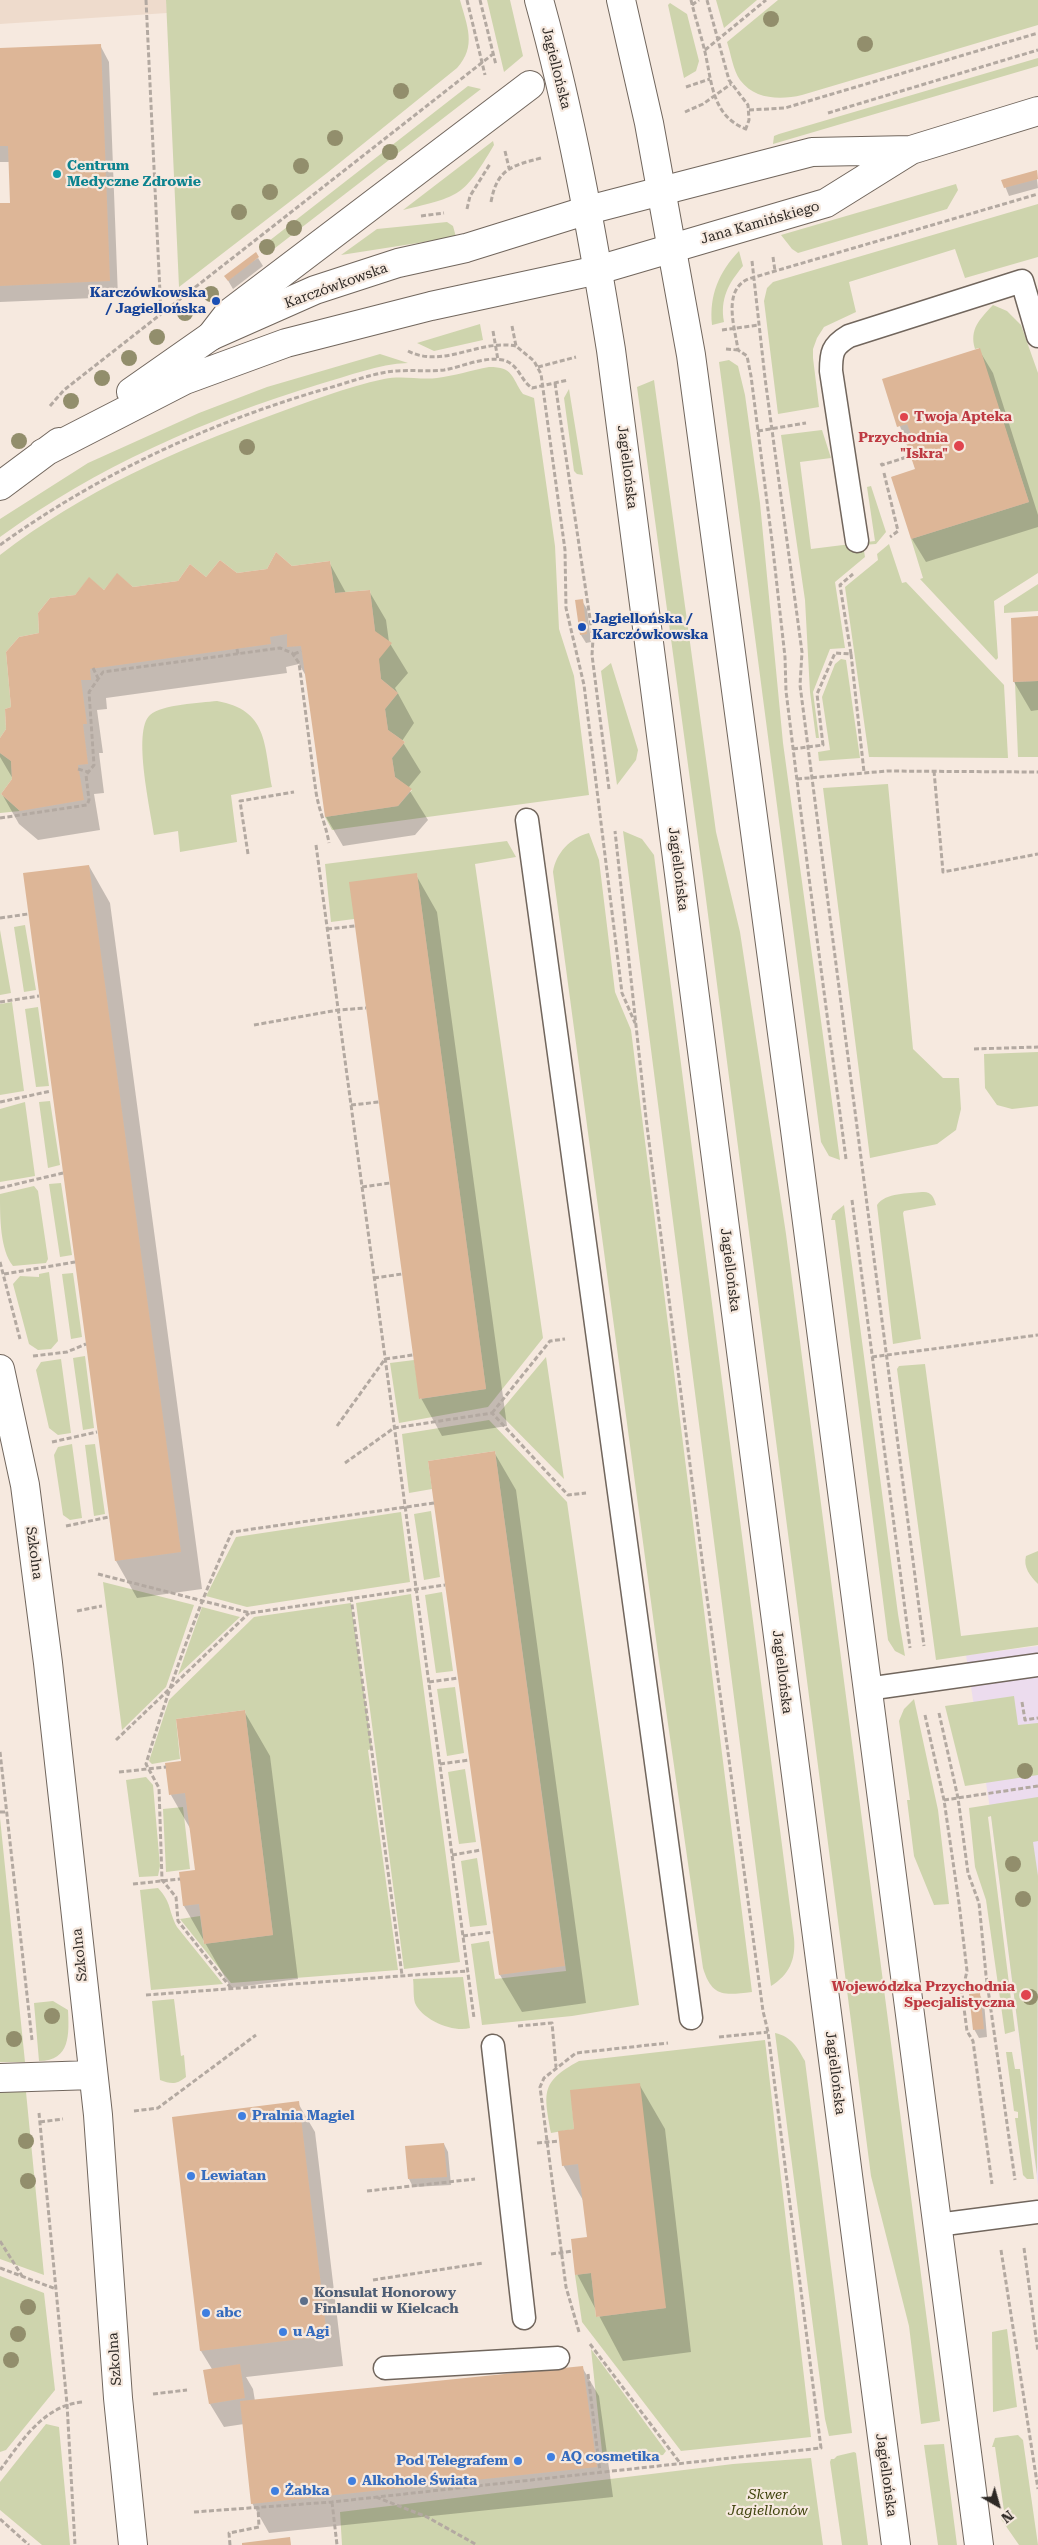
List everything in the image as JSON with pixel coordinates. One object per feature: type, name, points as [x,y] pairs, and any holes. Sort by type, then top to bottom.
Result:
[{"type":"street","name":"Jagiellońska","points":[[539,0],[557,66],[588,210],[614,370],[896,2545]]},
{"type":"street","points":[[621,0],[661,190],[693,365],[797,1138],[979,2545]]},
{"type":"street","points":[[211,336],[228,314],[530,85]]},
{"type":"street","name":"Jana Kamińskiego","points":[[598,270],[826,203],[911,150],[1038,111]]},
{"type":"street","name":"Jana Kamińskiego","points":[[661,190],[812,152],[911,150]]},
{"type":"street","name":"Karczówkowska","points":[[0,486],[43,453],[211,336],[315,290],[398,264],[466,248],[588,210],[661,190]]},
{"type":"street","name":"Karczówkowska","points":[[43,453],[185,380],[286,343],[432,306],[598,270]]},
{"type":"street","name":"Szkolna","points":[[0,1369],[25,1485],[44,1633],[98,2115],[118,2398],[133,2545]]},
{"type":"street","points":[[0,2078],[93,2075]]},
{"type":"lane","points":[[857,541],[831,371],[831,355],[838,342],[849,336],[1030,278],[1038,336]]},
{"type":"lane","points":[[527,820],[691,2018]]},
{"type":"lane","points":[[868,1689],[1038,1665]]},
{"type":"lane","points":[[493,2046],[524,2318]]},
{"type":"lane","points":[[937,2225],[1029,2213]]},
{"type":"lane","points":[[385,2368],[558,2358]]},
{"type":"path","points":[[146,0],[161,314]]},
{"type":"path","points":[[691,0],[705,50],[713,96],[728,119],[748,129]]},
{"type":"path","points":[[692,5],[699,0]]},
{"type":"path","points":[[707,0],[731,84],[748,105],[748,129],[744,134]]},
{"type":"path","points":[[705,50],[766,0]]},
{"type":"path","points":[[748,110],[785,108],[1038,33]]},
{"type":"path","points":[[828,113],[1038,50]]},
{"type":"path","points":[[50,406],[64,390],[494,54]]},
{"type":"path","points":[[686,87],[710,79]]},
{"type":"path","points":[[695,108],[731,84]]},
{"type":"path","points":[[500,152],[504,148]]},
{"type":"path","points":[[490,209],[495,186],[506,170],[518,163],[540,158]]},
{"type":"path","points":[[469,218],[467,204],[470,196],[492,160]]},
{"type":"path","points":[[846,1159],[793,749],[786,691],[783,638],[758,431],[748,362],[746,356],[738,350],[734,328],[732,306],[735,290],[743,282],[754,278],[1038,194]]},
{"type":"path","points":[[751,255],[802,652],[800,686],[811,777],[887,1356],[921,1631],[925,1680],[944,1800],[967,1971],[962,1993],[967,2031],[973,2041],[996,2218],[1038,2489]]},
{"type":"path","points":[[491,323],[498,360]]},
{"type":"path","points":[[714,332],[759,324]]},
{"type":"path","points":[[512,325],[516,346],[538,367],[542,386],[564,550],[566,608],[584,684],[622,993],[636,1026]]},
{"type":"path","points":[[405,350],[420,357],[434,357],[496,346],[516,346]]},
{"type":"path","points":[[0,545],[35,521],[135,462],[189,437],[268,407],[378,374],[437,370],[498,360],[510,363],[516,367],[527,384],[532,388],[568,380]]},
{"type":"path","points":[[538,367],[560,360]]},
{"type":"path","points":[[555,383],[593,639],[592,655],[609,789]]},
{"type":"path","points":[[758,431],[794,424]]},
{"type":"path","points":[[238,648],[238,654]]},
{"type":"path","points":[[0,818],[84,808],[89,800],[88,772],[94,765],[88,692],[103,672],[280,648],[294,654],[299,663],[316,788],[321,818],[326,827],[328,844]]},
{"type":"path","points":[[294,654],[301,651]]},
{"type":"path","points":[[793,749],[824,745],[816,694],[835,654],[851,654],[864,772]]},
{"type":"path","points":[[93,668],[98,678]]},
{"type":"path","points":[[78,768],[88,772]]},
{"type":"path","points":[[934,771],[943,872],[1038,854]]},
{"type":"path","points":[[797,779],[864,772],[1038,772]]},
{"type":"path","points":[[316,788],[321,788]]},
{"type":"path","points":[[248,854],[240,801],[294,792]]},
{"type":"path","points":[[194,2512],[332,2502],[821,2448],[768,2032],[763,2011],[704,1575],[636,1026],[615,830]]},
{"type":"path","points":[[316,844],[475,2019]]},
{"type":"path","points":[[0,918],[28,914]]},
{"type":"path","points":[[327,929],[355,926]]},
{"type":"path","points":[[0,1002],[39,996]]},
{"type":"path","points":[[254,1025],[338,1010],[366,1008]]},
{"type":"path","points":[[974,1048],[1038,1047]]},
{"type":"path","points":[[0,1102],[52,1091]]},
{"type":"path","points":[[351,1105],[379,1102]]},
{"type":"path","points":[[0,1188],[63,1172]]},
{"type":"path","points":[[362,1187],[390,1183]]},
{"type":"path","points":[[852,1200],[907,1632],[925,1680],[958,1798],[968,1873],[979,1903],[1005,2116],[1029,2213],[1038,2352]]},
{"type":"path","points":[[4,1274],[75,1262]]},
{"type":"path","points":[[374,1278],[402,1274]]},
{"type":"path","points":[[345,1463],[394,1428],[492,1413],[550,1341],[597,1334]]},
{"type":"path","points":[[872,1358],[1038,1335]]},
{"type":"path","points":[[25,1358],[67,1352],[86,1344]]},
{"type":"path","points":[[337,1426],[385,1359],[413,1355]]},
{"type":"path","points":[[492,1413],[568,1495],[618,1489]]},
{"type":"path","points":[[44,1443],[97,1432]]},
{"type":"path","points":[[232,1988],[178,1921],[176,1897],[162,1880],[159,1788],[146,1764],[168,1690],[201,1600],[232,1532],[434,1503]]},
{"type":"path","points":[[58,1527],[109,1517]]},
{"type":"path","points":[[98,1574],[250,1613],[445,1585]]},
{"type":"path","points":[[350,1598],[402,1975]]},
{"type":"path","points":[[116,1740],[250,1613]]},
{"type":"path","points":[[429,1682],[458,1678]]},
{"type":"path","points":[[0,1752],[36,2078],[67,2404],[75,2545]]},
{"type":"path","points":[[440,1764],[469,1760]]},
{"type":"path","points":[[120,1772],[166,1767]]},
{"type":"path","points":[[944,1800],[1038,1786]]},
{"type":"path","points":[[0,1812],[7,1812]]},
{"type":"path","points":[[452,1856],[481,1850]]},
{"type":"path","points":[[133,1884],[180,1879]]},
{"type":"path","points":[[464,1936],[493,1932]]},
{"type":"path","points":[[146,1995],[468,1971]]},
{"type":"path","points":[[514,2026],[552,2023],[556,2067]]},
{"type":"path","points":[[710,2038],[768,2032]]},
{"type":"path","points":[[40,2122],[158,2108],[256,2035]]},
{"type":"path","points":[[582,2340],[566,2287],[540,2086],[544,2078],[556,2067],[576,2053],[672,2042]]},
{"type":"path","points":[[367,2191],[508,2176]]},
{"type":"path","points":[[0,2241],[22,2276]]},
{"type":"path","points":[[568,2252],[573,2251]]},
{"type":"path","points":[[0,2268],[56,2289]]},
{"type":"path","points":[[373,2280],[442,2270]]},
{"type":"path","points":[[579,2331],[680,2463]]},
{"type":"path","points":[[588,2372],[600,2472]]},
{"type":"path","points":[[0,2469],[41,2418],[67,2404]]},
{"type":"path","points":[[1032,2448],[1038,2452]]},
{"type":"path","points":[[376,2497],[426,2517],[477,2545]]},
{"type":"path","points":[[332,2502],[337,2545]]},
{"type":"path","points":[[230,2545],[229,2533],[259,2527],[258,2507]]},
{"type":"path","points":[[0,2519],[29,2545]]},
{"type":"shaded area","points":[[0,0],[166,0],[167,13],[0,24]]},
{"type":"shaded area","name":"Wojewódzka Przychodnia Specjalistyczna","points":[[1038,1646],[1038,2186],[991,1815],[966,1655]]},
{"type":"green space","points":[[166,0],[460,0],[469,36],[469,44],[463,60],[457,68],[327,173],[179,287]]},
{"type":"green space","points":[[487,0],[510,0],[523,56],[504,72]]},
{"type":"green space","points":[[716,0],[757,0],[724,28]]},
{"type":"green space","points":[[778,0],[1038,0],[1038,25],[802,95],[777,98],[761,95],[746,87],[740,80],[734,67],[727,42]]},
{"type":"green space","points":[[670,3],[687,14],[699,61],[696,71],[684,78],[668,5]]},
{"type":"green space","points":[[1038,58],[1038,66],[773,144],[774,136],[779,134]]},
{"type":"green space","points":[[468,86],[481,89],[266,255],[260,248]]},
{"type":"green space","points":[[493,141],[494,145],[484,162],[467,185],[459,192],[437,201],[403,210]]},
{"type":"green space","points":[[956,184],[958,190],[947,209],[798,253],[792,249],[781,235]]},
{"type":"green space","points":[[1038,204],[1038,257],[965,278],[955,249],[849,282],[856,312],[824,327],[813,349],[819,407],[778,414],[764,301],[767,288],[773,282]]},
{"type":"green space","points":[[447,222],[453,226],[456,237],[341,255],[377,229]]},
{"type":"green space","points":[[739,251],[743,266],[726,292],[723,306],[724,322],[712,325],[712,304],[717,285],[726,267]]},
{"type":"green space","points":[[993,305],[1007,311],[1021,325],[1038,373],[1038,573],[994,601],[998,658],[996,660],[920,579],[923,578],[911,539],[1029,502],[979,348],[975,349],[973,336],[977,325]]},
{"type":"green space","points":[[480,324],[483,340],[434,351],[417,343]]},
{"type":"green space","points":[[380,354],[408,363],[375,368],[320,384],[194,429],[153,447],[74,488],[0,537],[0,519],[88,463],[199,413],[267,387]]},
{"type":"green space","points":[[729,360],[738,366],[745,395],[760,503],[783,743],[840,1160],[829,1156],[821,1142],[719,362]]},
{"type":"green space","points":[[497,367],[508,371],[523,394],[534,398],[555,546],[559,629],[574,676],[589,795],[332,830],[325,817],[398,806],[412,790],[395,777],[392,758],[405,742],[388,730],[385,709],[398,693],[381,679],[370,590],[335,593],[330,561],[292,566],[276,552],[267,569],[237,573],[220,560],[206,577],[190,564],[178,581],[133,587],[117,574],[104,590],[89,578],[75,595],[50,598],[38,613],[39,633],[19,637],[6,652],[11,707],[5,709],[6,729],[0,738],[0,555],[64,511],[130,474],[236,429],[327,395],[370,382],[397,377],[437,378]]},
{"type":"green space","points":[[654,380],[716,832],[740,932],[786,1234],[940,2421],[921,2424],[909,2326],[871,2176],[703,876],[637,387]]},
{"type":"green space","points":[[569,389],[583,475],[577,474],[574,471],[564,398]]},
{"type":"green space","points":[[822,430],[831,458],[800,462],[811,549],[875,541],[867,487],[871,486],[886,532],[876,544],[863,545],[865,557],[835,582],[845,648],[830,649],[813,692],[819,738],[816,738],[810,692],[805,600],[781,435]]},
{"type":"green space","points":[[889,544],[902,583],[906,582],[1004,685],[1008,758],[869,757],[845,587],[878,560],[877,554]]},
{"type":"green space","points":[[1038,584],[1038,611],[1004,613],[1004,606]]},
{"type":"green space","points":[[841,659],[846,660],[860,758],[819,761],[818,752],[830,750],[822,697],[835,664]]},
{"type":"green space","points":[[611,663],[638,750],[636,760],[617,785],[601,671]]},
{"type":"green space","points":[[1038,681],[1038,757],[1018,757],[1015,682]]},
{"type":"green space","points":[[217,701],[246,712],[255,721],[265,743],[272,787],[231,795],[237,842],[180,852],[178,831],[154,835],[144,772],[143,737],[145,724],[150,715],[164,708]]},
{"type":"green space","points":[[0,753],[11,761],[12,779],[1,794],[20,811],[0,813]]},
{"type":"green space","points":[[888,784],[913,1049],[943,1078],[959,1078],[961,1109],[956,1130],[937,1144],[870,1158],[823,788]]},
{"type":"green space","points":[[623,831],[642,839],[654,855],[794,1938],[794,1953],[790,1966],[787,1972],[771,1986]]},
{"type":"green space","points":[[589,833],[599,860],[615,992],[631,1030],[752,1992],[727,1994],[715,1990],[703,1968],[658,1654],[553,872],[557,859],[565,847],[582,835]]},
{"type":"green space","points":[[507,841],[516,857],[475,864],[543,1338],[488,1407],[399,1423],[390,1363],[414,1360],[420,1399],[486,1389],[417,874],[354,919],[331,922],[325,864]]},
{"type":"green space","points":[[25,925],[36,990],[24,992],[14,927]]},
{"type":"green space","points":[[0,930],[11,993],[0,995]]},
{"type":"green space","points":[[12,1002],[24,1091],[0,1095],[0,1004]]},
{"type":"green space","points":[[38,1007],[49,1086],[36,1087],[25,1009]]},
{"type":"green space","points":[[1038,1052],[1038,1106],[1012,1109],[997,1105],[985,1088],[984,1054]]},
{"type":"green space","points":[[50,1101],[60,1165],[48,1168],[39,1102]]},
{"type":"green space","points":[[25,1102],[35,1176],[0,1182],[0,1109]]},
{"type":"green space","points":[[61,1183],[72,1255],[60,1257],[49,1184]]},
{"type":"green space","points":[[34,1186],[38,1191],[48,1259],[46,1263],[13,1266],[5,1251],[3,1242],[0,1194]]},
{"type":"green space","points":[[928,1192],[932,1195],[936,1205],[904,1211],[903,1213],[921,1339],[893,1344],[877,1205],[892,1196]]},
{"type":"green space","points":[[844,1205],[905,1656],[895,1651],[888,1640],[835,1220],[831,1220],[833,1214]]},
{"type":"green space","points":[[49,1272],[58,1341],[51,1349],[38,1350],[29,1344],[13,1284],[20,1276],[39,1277],[39,1274]]},
{"type":"green space","points":[[73,1273],[82,1337],[71,1339],[62,1274]]},
{"type":"green space","points":[[85,1356],[94,1428],[83,1430],[73,1358]]},
{"type":"green space","points":[[546,1357],[564,1479],[499,1413]]},
{"type":"green space","points":[[61,1359],[71,1433],[58,1435],[49,1428],[36,1370],[41,1362]]},
{"type":"green space","points":[[925,1364],[961,1636],[1038,1627],[1038,1645],[936,1660],[897,1369],[899,1366]]},
{"type":"green space","points":[[489,1420],[567,1502],[639,2005],[572,2016],[482,2025],[471,1944],[489,1941],[495,1979],[566,1971],[495,1451],[428,1461],[432,1489],[409,1493],[402,1434]]},
{"type":"green space","points":[[72,1444],[82,1518],[70,1520],[63,1515],[54,1455],[58,1447]]},
{"type":"green space","points":[[95,1444],[105,1514],[94,1516],[85,1445]]},
{"type":"green space","points":[[431,1511],[440,1577],[424,1580],[414,1514]]},
{"type":"green space","points":[[401,1512],[410,1582],[247,1607],[206,1596],[236,1537]]},
{"type":"green space","points":[[1038,1551],[1038,1584],[1028,1571],[1025,1560],[1026,1556]]},
{"type":"green space","points":[[103,1582],[194,1605],[166,1687],[122,1730]]},
{"type":"green space","points":[[442,1592],[453,1671],[436,1673],[425,1595]]},
{"type":"green space","points":[[411,1594],[460,1962],[404,1969],[356,1603]]},
{"type":"green space","points":[[351,1603],[372,1749],[368,1750],[398,1970],[231,1983],[180,1919],[200,1916],[204,1944],[273,1935],[245,1710],[176,1719],[180,1759],[152,1764],[149,1761],[169,1700],[254,1617]]},
{"type":"green space","points":[[202,1607],[240,1617],[178,1675]]},
{"type":"green space","points":[[455,1687],[464,1753],[447,1756],[437,1689]]},
{"type":"green space","points":[[1014,1696],[1018,1725],[1038,1723],[1038,1775],[965,1786],[945,1706]]},
{"type":"green space","points":[[914,1699],[938,1810],[949,1904],[934,1905],[914,1856],[907,1800],[910,1800],[899,1721],[904,1709]]},
{"type":"green space","points":[[465,1769],[476,1842],[459,1844],[448,1772]]},
{"type":"green space","points":[[146,1777],[153,1785],[160,1866],[158,1876],[139,1877],[126,1780]]},
{"type":"green space","points":[[1038,1797],[1038,1841],[1033,1842],[1038,1876],[1037,2175],[991,1816],[988,1817],[1015,2031],[1005,2034],[986,1900],[975,1867],[969,1808]]},
{"type":"green space","points":[[183,1807],[190,1869],[166,1872],[163,1809]]},
{"type":"green space","points":[[0,1818],[25,2062],[0,2062]]},
{"type":"green space","points":[[477,1858],[487,1925],[470,1927],[461,1861]]},
{"type":"green space","points":[[158,1888],[168,1902],[177,1927],[223,1984],[151,1990],[140,1890]]},
{"type":"green space","points":[[463,1977],[470,2028],[456,2029],[439,2024],[424,2015],[415,2003],[413,1979]]},
{"type":"green space","points":[[174,1999],[181,2056],[184,2055],[186,2077],[173,2083],[160,2080],[152,2001]]},
{"type":"green space","points":[[53,2001],[68,2010],[68,2036],[63,2051],[49,2060],[39,2061],[34,2003]]},
{"type":"green space","points":[[775,2033],[790,2040],[805,2061],[852,2433],[829,2436],[825,2419]]},
{"type":"green space","points":[[765,2040],[811,2437],[681,2451],[582,2322],[575,2275],[591,2273],[596,2317],[666,2308],[571,2090],[574,2129],[551,2133],[546,2098],[551,2082],[557,2075],[579,2061]]},
{"type":"green space","points":[[1006,2052],[1012,2052],[1015,2069],[1020,2069],[1034,2179],[1027,2179],[1023,2175],[1015,2118],[1018,2118],[1018,2112],[1014,2111]]},
{"type":"green space","points":[[0,2085],[19,2085],[26,2092],[44,2275],[0,2259]]},
{"type":"green space","points":[[0,2276],[44,2293],[55,2390],[6,2450],[0,2452]]},
{"type":"green space","points":[[1007,2329],[1017,2407],[993,2412],[992,2332]]},
{"type":"green space","points":[[591,2349],[666,2451],[663,2455],[624,2459],[624,2461],[603,2461]]},
{"type":"green space","points":[[46,2424],[59,2427],[70,2545],[42,2545],[0,2510],[0,2482]]},
{"type":"green space","points":[[1018,2435],[1023,2440],[1038,2545],[1019,2545],[1001,2519],[1005,2518],[995,2447],[992,2447],[995,2438]]},
{"type":"green space","points":[[944,2444],[957,2545],[938,2545],[924,2445]]},
{"type":"green space","points":[[856,2453],[868,2545],[842,2545],[830,2462],[831,2459],[837,2456]]},
{"type":"green space","name":"Skwer Jagiellonów","points":[[811,2458],[823,2545],[342,2545],[340,2512],[733,2464]]},
{"type":"building","name":"Centrum Medyczne Zdrowie","points":[[101,44],[110,281],[0,286],[0,203],[10,203],[8,146],[0,146],[0,48]]},
{"type":"building","points":[[1037,170],[1038,179],[1004,188],[1001,180]]},
{"type":"building","points":[[256,252],[259,257],[228,281],[224,276]]},
{"type":"building","name":"Przychodnia \"Iskra\"","points":[[980,348],[1029,502],[911,539],[891,477],[915,469],[904,436],[911,434],[907,424],[897,427],[882,379]]},
{"type":"building","points":[[276,552],[292,566],[330,561],[335,593],[370,590],[375,631],[392,643],[379,659],[381,679],[398,693],[385,709],[388,730],[405,742],[392,758],[395,777],[412,789],[398,806],[325,817],[301,646],[287,647],[287,634],[270,637],[271,644],[90,669],[91,680],[81,680],[87,724],[83,724],[88,764],[78,765],[84,800],[20,811],[1,794],[12,779],[11,761],[0,753],[0,738],[6,729],[5,709],[11,707],[6,652],[19,637],[39,633],[38,613],[50,598],[75,595],[89,577],[104,590],[117,573],[133,587],[178,581],[190,564],[206,577],[220,560],[237,573],[267,569]]},
{"type":"building","points":[[583,599],[587,634],[580,635],[575,600]]},
{"type":"building","points":[[1038,616],[1038,681],[1013,682],[1011,618]]},
{"type":"building","points":[[89,865],[181,1552],[115,1561],[23,873]]},
{"type":"building","points":[[417,873],[486,1389],[419,1399],[349,882]]},
{"type":"building","points":[[495,1451],[565,1966],[499,1975],[428,1461]]},
{"type":"building","points":[[245,1710],[273,1935],[204,1944],[199,1904],[183,1906],[179,1872],[195,1870],[185,1793],[169,1795],[165,1763],[181,1761],[176,1719]]},
{"type":"building","points":[[980,1993],[984,2029],[973,2030],[969,1994]]},
{"type":"building","points":[[640,2083],[666,2308],[596,2317],[591,2273],[575,2275],[571,2239],[587,2237],[578,2164],[562,2166],[558,2131],[574,2129],[570,2090]]},
{"type":"building","points":[[299,2101],[327,2336],[200,2351],[172,2117]]},
{"type":"building","points":[[444,2143],[447,2177],[408,2179],[405,2146]]},
{"type":"building","points":[[240,2364],[245,2398],[209,2404],[203,2370]]},
{"type":"building","points":[[583,2366],[597,2467],[251,2504],[240,2401]]},
{"type":"building","points":[[290,2537],[291,2545],[242,2545],[242,2543]]},
{"type":"place","name":"Centrum Medyczne Zdrowie","points":[[57,174]]},
{"type":"place","name":"Karczówkowska / Jagiellońska","points":[[216,301]]},
{"type":"place","name":"Twoja Apteka","points":[[904,417]]},
{"type":"place","name":"Przychodnia \"Iskra\"","points":[[959,446]]},
{"type":"place","name":"Jagiellońska / Karczówkowska","points":[[582,627]]},
{"type":"place","name":"Wojewódzka Przychodnia Specjalistyczna","points":[[1026,1995]]},
{"type":"place","name":"Pralnia Magiel","points":[[242,2116]]},
{"type":"place","name":"Lewiatan","points":[[191,2176]]},
{"type":"place","name":"Konsulat Honorowy Finlandii w Kielcach","points":[[304,2301]]},
{"type":"place","name":"abc","points":[[206,2313]]},
{"type":"place","name":"u Agi","points":[[283,2332]]},
{"type":"place","name":"AQ cosmetika","points":[[551,2457]]},
{"type":"place","name":"Pod Telegrafem","points":[[518,2461]]},
{"type":"place","name":"Alkohole Świata","points":[[352,2481]]},
{"type":"place","name":"Żabka","points":[[275,2491]]}]
